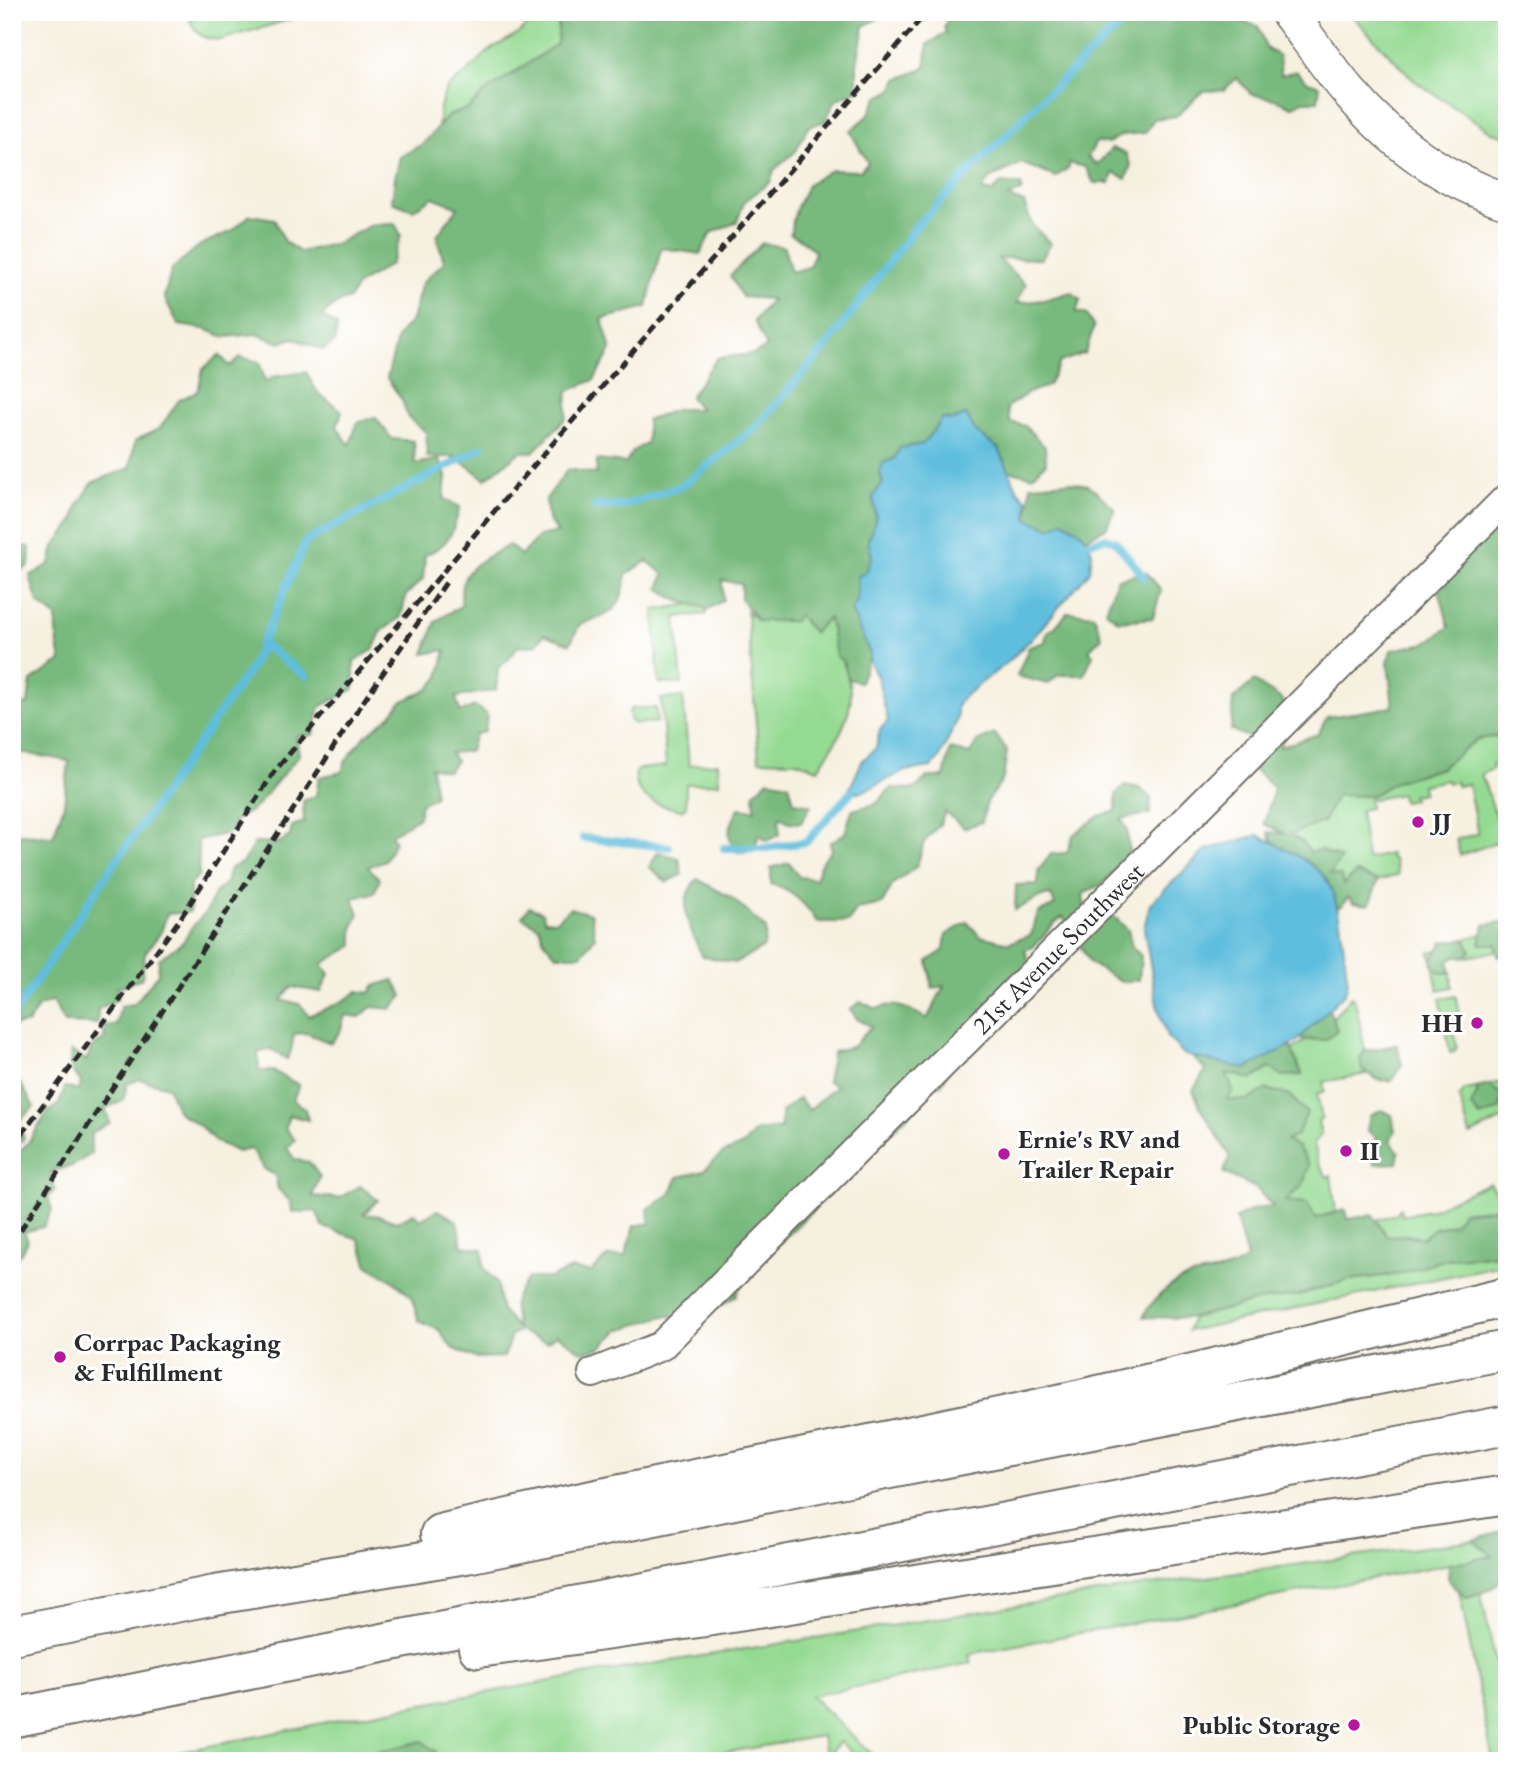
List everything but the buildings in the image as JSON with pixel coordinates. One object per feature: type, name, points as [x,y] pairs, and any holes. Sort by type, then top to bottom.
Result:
[{"type":"highway","points":[[215,1595],[382,1548],[510,1517],[957,1426],[1507,1297]]},
{"type":"highway","points":[[12,1635],[215,1595],[466,1555],[838,1479],[1507,1350]]},
{"type":"highway","points":[[12,1717],[1507,1425]]},
{"type":"highway","points":[[225,1675],[606,1632],[1507,1495]]},
{"type":"street","points":[[1288,12],[1348,91],[1386,131],[1420,159],[1507,201]]},
{"type":"street","name":"21st Avenue Southwest","points":[[593,1373],[661,1346],[1507,498]]},
{"type":"green space","points":[[207,12],[316,12],[220,40],[201,35],[189,19]]},
{"type":"green space","points":[[542,12],[573,12],[559,20],[557,44],[484,93],[469,108],[448,116],[438,128],[440,107],[446,89],[491,49],[519,33]]},
{"type":"green space","points":[[573,12],[890,12],[864,26],[857,64],[857,90],[836,100],[825,121],[808,127],[796,151],[774,170],[770,182],[744,202],[737,222],[711,233],[700,254],[661,248],[647,307],[602,319],[611,350],[594,380],[568,391],[566,418],[533,452],[520,452],[485,479],[456,457],[427,457],[426,432],[408,418],[402,400],[387,378],[398,336],[412,320],[422,283],[444,262],[437,236],[458,207],[433,197],[413,210],[392,202],[395,178],[400,157],[424,143],[448,116],[469,108],[484,93],[557,44],[559,20]]},
{"type":"green space","points":[[951,12],[1241,12],[1243,22],[1258,26],[1266,48],[1279,56],[1281,75],[1296,71],[1308,82],[1320,86],[1318,101],[1303,101],[1292,107],[1278,100],[1251,94],[1237,78],[1224,90],[1203,91],[1176,116],[1154,119],[1145,133],[1122,135],[1108,143],[1096,142],[1088,157],[1097,165],[1112,148],[1126,154],[1131,165],[1126,179],[1113,173],[1110,183],[1094,183],[1085,167],[1069,163],[1069,168],[1055,177],[1021,163],[989,180],[982,190],[993,192],[1001,183],[1021,185],[1022,190],[1009,197],[1024,203],[1033,226],[1051,244],[1041,259],[998,258],[1026,284],[1017,303],[1044,300],[1071,292],[1081,299],[1076,312],[1086,314],[1094,327],[1085,353],[1060,362],[1048,386],[1030,392],[1007,407],[1010,422],[1025,426],[1045,447],[1046,463],[1032,476],[1009,471],[999,449],[976,432],[966,415],[953,420],[942,419],[923,444],[900,448],[873,497],[876,518],[868,541],[872,555],[866,572],[859,577],[857,601],[852,610],[870,654],[860,682],[848,679],[843,661],[836,656],[829,618],[813,633],[799,615],[794,621],[758,621],[741,599],[741,584],[722,580],[723,600],[709,609],[676,600],[659,588],[664,574],[647,561],[626,575],[622,596],[614,609],[608,614],[580,624],[570,644],[544,634],[536,645],[517,647],[510,658],[498,668],[496,690],[456,697],[460,712],[475,706],[487,714],[485,732],[475,734],[470,751],[450,753],[456,761],[448,771],[431,767],[435,796],[420,805],[419,817],[391,835],[395,842],[385,860],[368,867],[380,879],[374,893],[353,898],[359,914],[353,927],[353,946],[322,964],[329,974],[321,992],[292,987],[281,1000],[300,1004],[309,1016],[358,991],[370,993],[374,986],[394,980],[403,996],[391,1009],[371,1007],[360,1017],[345,1015],[340,1032],[331,1043],[306,1033],[294,1034],[287,1059],[270,1049],[258,1053],[259,1071],[273,1071],[299,1085],[293,1100],[305,1109],[308,1120],[289,1115],[285,1128],[295,1140],[287,1148],[295,1160],[309,1162],[320,1177],[312,1196],[339,1198],[360,1186],[378,1200],[364,1214],[396,1222],[414,1213],[420,1220],[438,1210],[457,1221],[462,1246],[483,1249],[484,1268],[497,1283],[501,1310],[518,1329],[514,1302],[528,1278],[550,1278],[571,1269],[591,1272],[607,1257],[625,1256],[634,1226],[650,1223],[648,1209],[670,1194],[678,1177],[703,1171],[723,1153],[743,1145],[756,1131],[781,1128],[781,1112],[799,1098],[809,1110],[836,1086],[827,1081],[833,1052],[854,1046],[871,1026],[857,1019],[850,1009],[861,1002],[877,1009],[897,1006],[927,1019],[944,986],[932,988],[928,961],[944,950],[946,935],[967,922],[980,936],[1009,943],[1031,935],[1038,913],[1055,905],[1051,895],[1040,897],[1015,910],[1016,885],[1038,884],[1038,871],[1051,854],[1067,853],[1073,835],[1099,816],[1116,811],[1116,794],[1125,785],[1139,788],[1151,798],[1150,814],[1121,819],[1127,828],[1129,853],[1104,883],[1083,894],[1085,908],[1108,911],[1128,930],[1132,947],[1141,956],[1139,980],[1121,982],[1090,963],[1081,947],[1068,943],[1068,926],[1063,917],[1057,921],[1038,943],[1025,950],[1037,986],[1023,1006],[996,1021],[980,1046],[954,1061],[941,1085],[903,1082],[913,1111],[742,1280],[736,1296],[703,1317],[664,1316],[619,1330],[600,1348],[582,1352],[557,1335],[546,1342],[520,1331],[511,1335],[504,1357],[475,1358],[452,1348],[439,1330],[419,1321],[411,1296],[392,1280],[368,1266],[359,1239],[323,1227],[316,1211],[292,1213],[291,1202],[278,1189],[275,1175],[264,1169],[251,1149],[237,1152],[215,1141],[200,1126],[178,1112],[168,1087],[139,1079],[127,1084],[123,1101],[105,1108],[110,1123],[91,1133],[91,1154],[72,1166],[50,1172],[55,1190],[48,1197],[52,1210],[43,1227],[24,1232],[28,1240],[20,1255],[12,1258],[12,1159],[27,1144],[48,1112],[59,1104],[65,1087],[79,1091],[81,1081],[71,1068],[71,1051],[86,1061],[92,1047],[104,1040],[105,1026],[116,1025],[121,1006],[134,1004],[158,974],[159,959],[183,942],[207,911],[215,892],[226,883],[230,868],[242,863],[255,843],[278,843],[290,836],[292,826],[304,822],[303,801],[316,796],[319,777],[342,772],[345,762],[363,738],[391,715],[401,702],[429,689],[439,677],[446,650],[424,654],[436,621],[462,605],[463,582],[480,561],[509,545],[521,555],[539,536],[558,532],[548,520],[546,499],[568,469],[596,474],[597,460],[626,463],[633,451],[647,443],[647,420],[677,409],[700,409],[690,397],[717,358],[754,354],[767,347],[754,321],[772,299],[742,297],[730,276],[762,243],[784,247],[791,272],[809,267],[815,252],[802,240],[790,234],[796,209],[808,184],[831,170],[860,171],[868,163],[850,131],[868,116],[877,98],[891,91],[898,79],[925,68],[928,44],[946,33],[944,27]]},
{"type":"green space","points":[[1348,12],[1507,12],[1507,136],[1492,132],[1416,82]]},
{"type":"green space","points":[[250,215],[274,219],[285,242],[300,252],[338,243],[371,225],[395,224],[401,235],[391,264],[358,285],[349,299],[336,304],[322,316],[337,326],[335,342],[323,350],[293,338],[280,343],[257,334],[225,337],[205,329],[179,325],[164,297],[172,269],[200,245],[232,231]]},
{"type":"green space","points":[[219,355],[230,366],[240,357],[259,362],[266,383],[272,377],[306,372],[318,393],[342,411],[337,427],[350,445],[357,423],[375,417],[392,439],[414,441],[415,464],[439,459],[446,476],[444,499],[460,507],[458,516],[445,542],[425,555],[423,579],[406,595],[401,617],[381,632],[373,650],[354,661],[354,689],[320,707],[313,735],[296,736],[299,755],[255,808],[233,822],[229,833],[198,840],[199,875],[190,885],[190,912],[167,914],[161,932],[145,953],[142,978],[117,988],[118,999],[98,1009],[97,1024],[64,1023],[53,1001],[38,1007],[28,1023],[12,1026],[12,837],[19,834],[53,836],[64,804],[69,761],[12,751],[12,707],[28,704],[31,681],[61,661],[56,617],[38,603],[30,576],[50,564],[54,547],[74,520],[77,507],[93,482],[130,468],[135,441],[160,428],[179,400],[198,391],[203,369]]},
{"type":"green space","points":[[1069,482],[1089,485],[1115,509],[1106,528],[1086,538],[1081,532],[1051,528],[1027,519],[1031,485]]},
{"type":"green space","points":[[1507,508],[1507,735],[1477,739],[1441,768],[1396,781],[1371,796],[1337,795],[1323,822],[1289,835],[1301,841],[1310,852],[1321,850],[1341,859],[1330,874],[1341,876],[1343,885],[1356,873],[1378,881],[1369,905],[1353,903],[1348,897],[1342,906],[1322,913],[1274,846],[1268,832],[1285,834],[1264,824],[1274,788],[1252,767],[1251,738],[1231,730],[1233,699],[1254,681],[1283,700],[1287,727],[1280,747],[1318,734],[1327,717],[1393,707],[1388,662],[1391,650],[1426,643],[1449,627],[1437,582]]},
{"type":"green space","points":[[12,545],[30,547],[29,566],[12,576]]},
{"type":"green space","points":[[1146,572],[1161,590],[1153,618],[1119,621],[1106,611],[1117,579]]},
{"type":"green space","points":[[692,604],[706,608],[706,614],[676,617],[682,684],[659,683],[654,610]]},
{"type":"green space","points":[[747,611],[758,621],[799,615],[829,617],[847,673],[850,704],[842,730],[818,769],[796,761],[759,760]]},
{"type":"green space","points":[[1068,612],[1094,615],[1102,637],[1089,650],[1093,655],[1084,675],[1058,675],[1048,684],[1017,676],[1029,647],[1045,642],[1047,632]]},
{"type":"green space","points":[[683,697],[689,765],[718,763],[719,783],[686,784],[686,807],[681,810],[657,804],[643,795],[636,781],[636,771],[666,766],[661,699]]},
{"type":"green space","points":[[633,708],[656,708],[657,722],[631,722],[629,711]]},
{"type":"green space","points":[[995,734],[1007,751],[1003,779],[987,802],[982,822],[964,828],[945,812],[940,824],[924,842],[917,866],[893,884],[882,904],[857,909],[848,922],[817,922],[798,898],[771,884],[771,868],[789,863],[799,877],[815,879],[822,861],[832,850],[830,843],[845,833],[852,810],[876,804],[891,788],[915,789],[927,777],[944,777],[950,749],[970,754],[977,742]]},
{"type":"green space","points":[[1507,735],[1507,757],[1492,764],[1493,769],[1481,774],[1498,822],[1507,819],[1507,839],[1460,855],[1456,839],[1478,834],[1468,784],[1457,786],[1456,782],[1448,783],[1447,780],[1422,785],[1423,793],[1412,795],[1413,800],[1403,802],[1401,794],[1369,800],[1370,808],[1360,810],[1367,859],[1390,854],[1398,875],[1378,881],[1356,873],[1343,886],[1329,874],[1340,858],[1310,852],[1301,841],[1288,835],[1323,822],[1337,795],[1371,796],[1396,781],[1441,768],[1477,739]]},
{"type":"green space","points":[[768,780],[789,784],[794,802],[811,805],[801,823],[789,822],[779,816],[780,834],[767,841],[759,834],[754,851],[737,852],[729,836],[733,820],[739,808],[755,810],[754,793]]},
{"type":"green space","points":[[658,852],[679,858],[682,875],[667,882],[649,867]]},
{"type":"green space","points":[[697,879],[732,898],[766,929],[764,947],[735,963],[702,956],[689,926],[686,907],[690,888]]},
{"type":"green space","points":[[529,907],[542,912],[545,920],[555,921],[570,908],[591,914],[595,937],[581,955],[556,955],[544,941],[539,927],[522,917]]},
{"type":"green space","points":[[1503,922],[1507,925],[1507,955],[1498,956],[1496,944],[1480,944],[1484,925]]},
{"type":"green space","points":[[1482,934],[1480,944],[1497,944],[1497,951],[1462,958],[1471,951],[1465,939]]},
{"type":"green space","points":[[1465,939],[1471,951],[1464,958],[1455,956],[1449,961],[1451,973],[1439,973],[1432,960],[1443,942]]},
{"type":"green space","points":[[1438,950],[1433,960],[1439,973],[1451,973],[1452,987],[1438,990],[1430,952]]},
{"type":"green space","points":[[1351,996],[1356,1004],[1365,1051],[1360,1058],[1362,1070],[1367,1074],[1323,1082],[1325,1091],[1317,1094],[1322,1119],[1318,1121],[1321,1134],[1314,1143],[1318,1162],[1327,1177],[1331,1176],[1336,1212],[1316,1218],[1284,1201],[1303,1185],[1308,1165],[1298,1147],[1285,1141],[1248,1100],[1227,1100],[1225,1073],[1252,1079],[1270,1068],[1302,1074],[1292,1050],[1307,1039],[1326,1040],[1337,1030],[1332,1019]]},
{"type":"green space","points":[[1456,996],[1460,1015],[1451,1017],[1457,1048],[1450,1053],[1440,999]]},
{"type":"green space","points":[[1327,1004],[1337,1030],[1326,1040],[1297,1039]]},
{"type":"green space","points":[[1289,1043],[1302,1075],[1283,1076],[1270,1068],[1252,1079],[1226,1073],[1233,1091],[1227,1100],[1248,1100],[1266,1089],[1289,1095],[1307,1113],[1297,1135],[1286,1141],[1298,1147],[1309,1165],[1303,1185],[1285,1201],[1307,1203],[1316,1218],[1345,1210],[1347,1219],[1373,1215],[1387,1236],[1409,1235],[1423,1238],[1435,1228],[1454,1224],[1462,1212],[1507,1205],[1507,1253],[1446,1259],[1401,1274],[1348,1280],[1299,1295],[1257,1301],[1192,1318],[1143,1317],[1160,1295],[1177,1282],[1191,1276],[1231,1268],[1247,1259],[1236,1218],[1254,1209],[1273,1207],[1256,1188],[1224,1173],[1230,1156],[1201,1109],[1193,1090],[1206,1070],[1190,1055]]},
{"type":"green space","points":[[1397,1045],[1402,1065],[1391,1081],[1378,1080],[1362,1070],[1360,1058],[1365,1051]]},
{"type":"green space","points":[[1507,1081],[1507,1117],[1470,1135],[1459,1098],[1465,1090],[1476,1088],[1478,1091],[1503,1096],[1489,1085]]},
{"type":"green space","points":[[21,1084],[34,1107],[18,1122],[24,1138],[16,1148],[12,1148],[12,1086]]},
{"type":"green space","points":[[1489,1085],[1503,1096],[1500,1109],[1480,1117],[1471,1106],[1478,1091],[1476,1088]]},
{"type":"green space","points":[[1381,1110],[1392,1115],[1395,1131],[1390,1140],[1399,1152],[1397,1163],[1375,1164],[1371,1149],[1377,1138],[1367,1130],[1370,1116]]},
{"type":"green space","points":[[1489,1183],[1503,1203],[1492,1209],[1463,1212],[1454,1224],[1435,1228],[1423,1238],[1409,1235],[1387,1236],[1376,1220],[1396,1214],[1400,1208],[1402,1216],[1433,1209]]},
{"type":"green space","points":[[1507,1253],[1507,1264],[1188,1331],[1192,1318],[1257,1301],[1299,1295],[1348,1280],[1401,1274],[1446,1259]]},
{"type":"green space","points":[[1507,1530],[1507,1579],[1489,1590],[1466,1597],[1448,1580],[1449,1564],[1492,1556],[1474,1540]]},
{"type":"green space","points":[[1474,1540],[1493,1556],[969,1654],[971,1663],[811,1696],[879,1761],[861,1761],[840,1742],[827,1756],[822,1736],[675,1761],[429,1761],[436,1752],[396,1748],[377,1751],[358,1761],[135,1761],[357,1716],[595,1673],[1128,1588]]},
{"type":"green space","points":[[1459,1590],[1466,1597],[1481,1594],[1497,1669],[1507,1667],[1507,1704],[1502,1706],[1507,1726],[1507,1761],[1493,1761]]},
{"type":"green space","points":[[422,1741],[436,1752],[429,1761],[358,1761],[368,1754]]},
{"type":"water","points":[[966,415],[976,432],[999,449],[1018,491],[1028,501],[1027,519],[1051,528],[1063,521],[1086,538],[1092,552],[1090,571],[1007,663],[963,697],[957,706],[957,720],[939,759],[931,767],[905,771],[862,792],[851,792],[850,788],[862,761],[876,748],[880,730],[888,721],[878,679],[869,660],[870,654],[851,610],[857,601],[858,576],[866,572],[872,555],[868,541],[876,518],[873,496],[883,483],[880,473],[883,463],[894,459],[900,448],[923,444],[942,419],[953,420]]},
{"type":"water","points":[[1258,835],[1306,861],[1327,881],[1337,908],[1348,983],[1345,993],[1295,1043],[1246,1069],[1185,1055],[1167,1037],[1157,1005],[1144,928],[1150,904],[1206,850]]},
{"type":"waterway","points":[[595,506],[623,506],[682,486],[755,428],[826,347],[917,225],[1043,98],[1134,12]]},
{"type":"waterway","points":[[12,1018],[105,877],[252,666],[306,541],[482,448]]},
{"type":"waterway","points":[[1088,543],[1105,538],[1115,541],[1144,577]]},
{"type":"waterway","points":[[261,643],[306,676]]},
{"type":"waterway","points":[[724,848],[766,848],[806,842],[851,792]]},
{"type":"waterway","points":[[583,838],[669,847]]},
{"type":"railway","points":[[12,1147],[180,919],[274,772],[503,501],[927,12]]},
{"type":"railway","points":[[12,1243],[363,702],[447,581]]},
{"type":"place","name":"JJ","points":[[1418,822]]},
{"type":"place","name":"HH","points":[[1477,1023]]},
{"type":"place","name":"II","points":[[1346,1151]]},
{"type":"place","name":"Ernie's RV and Trailer Repair","points":[[1004,1154]]},
{"type":"place","name":"Corrpac Packaging & Fulfillment","points":[[60,1357]]},
{"type":"place","name":"Public Storage","points":[[1354,1725]]}]
